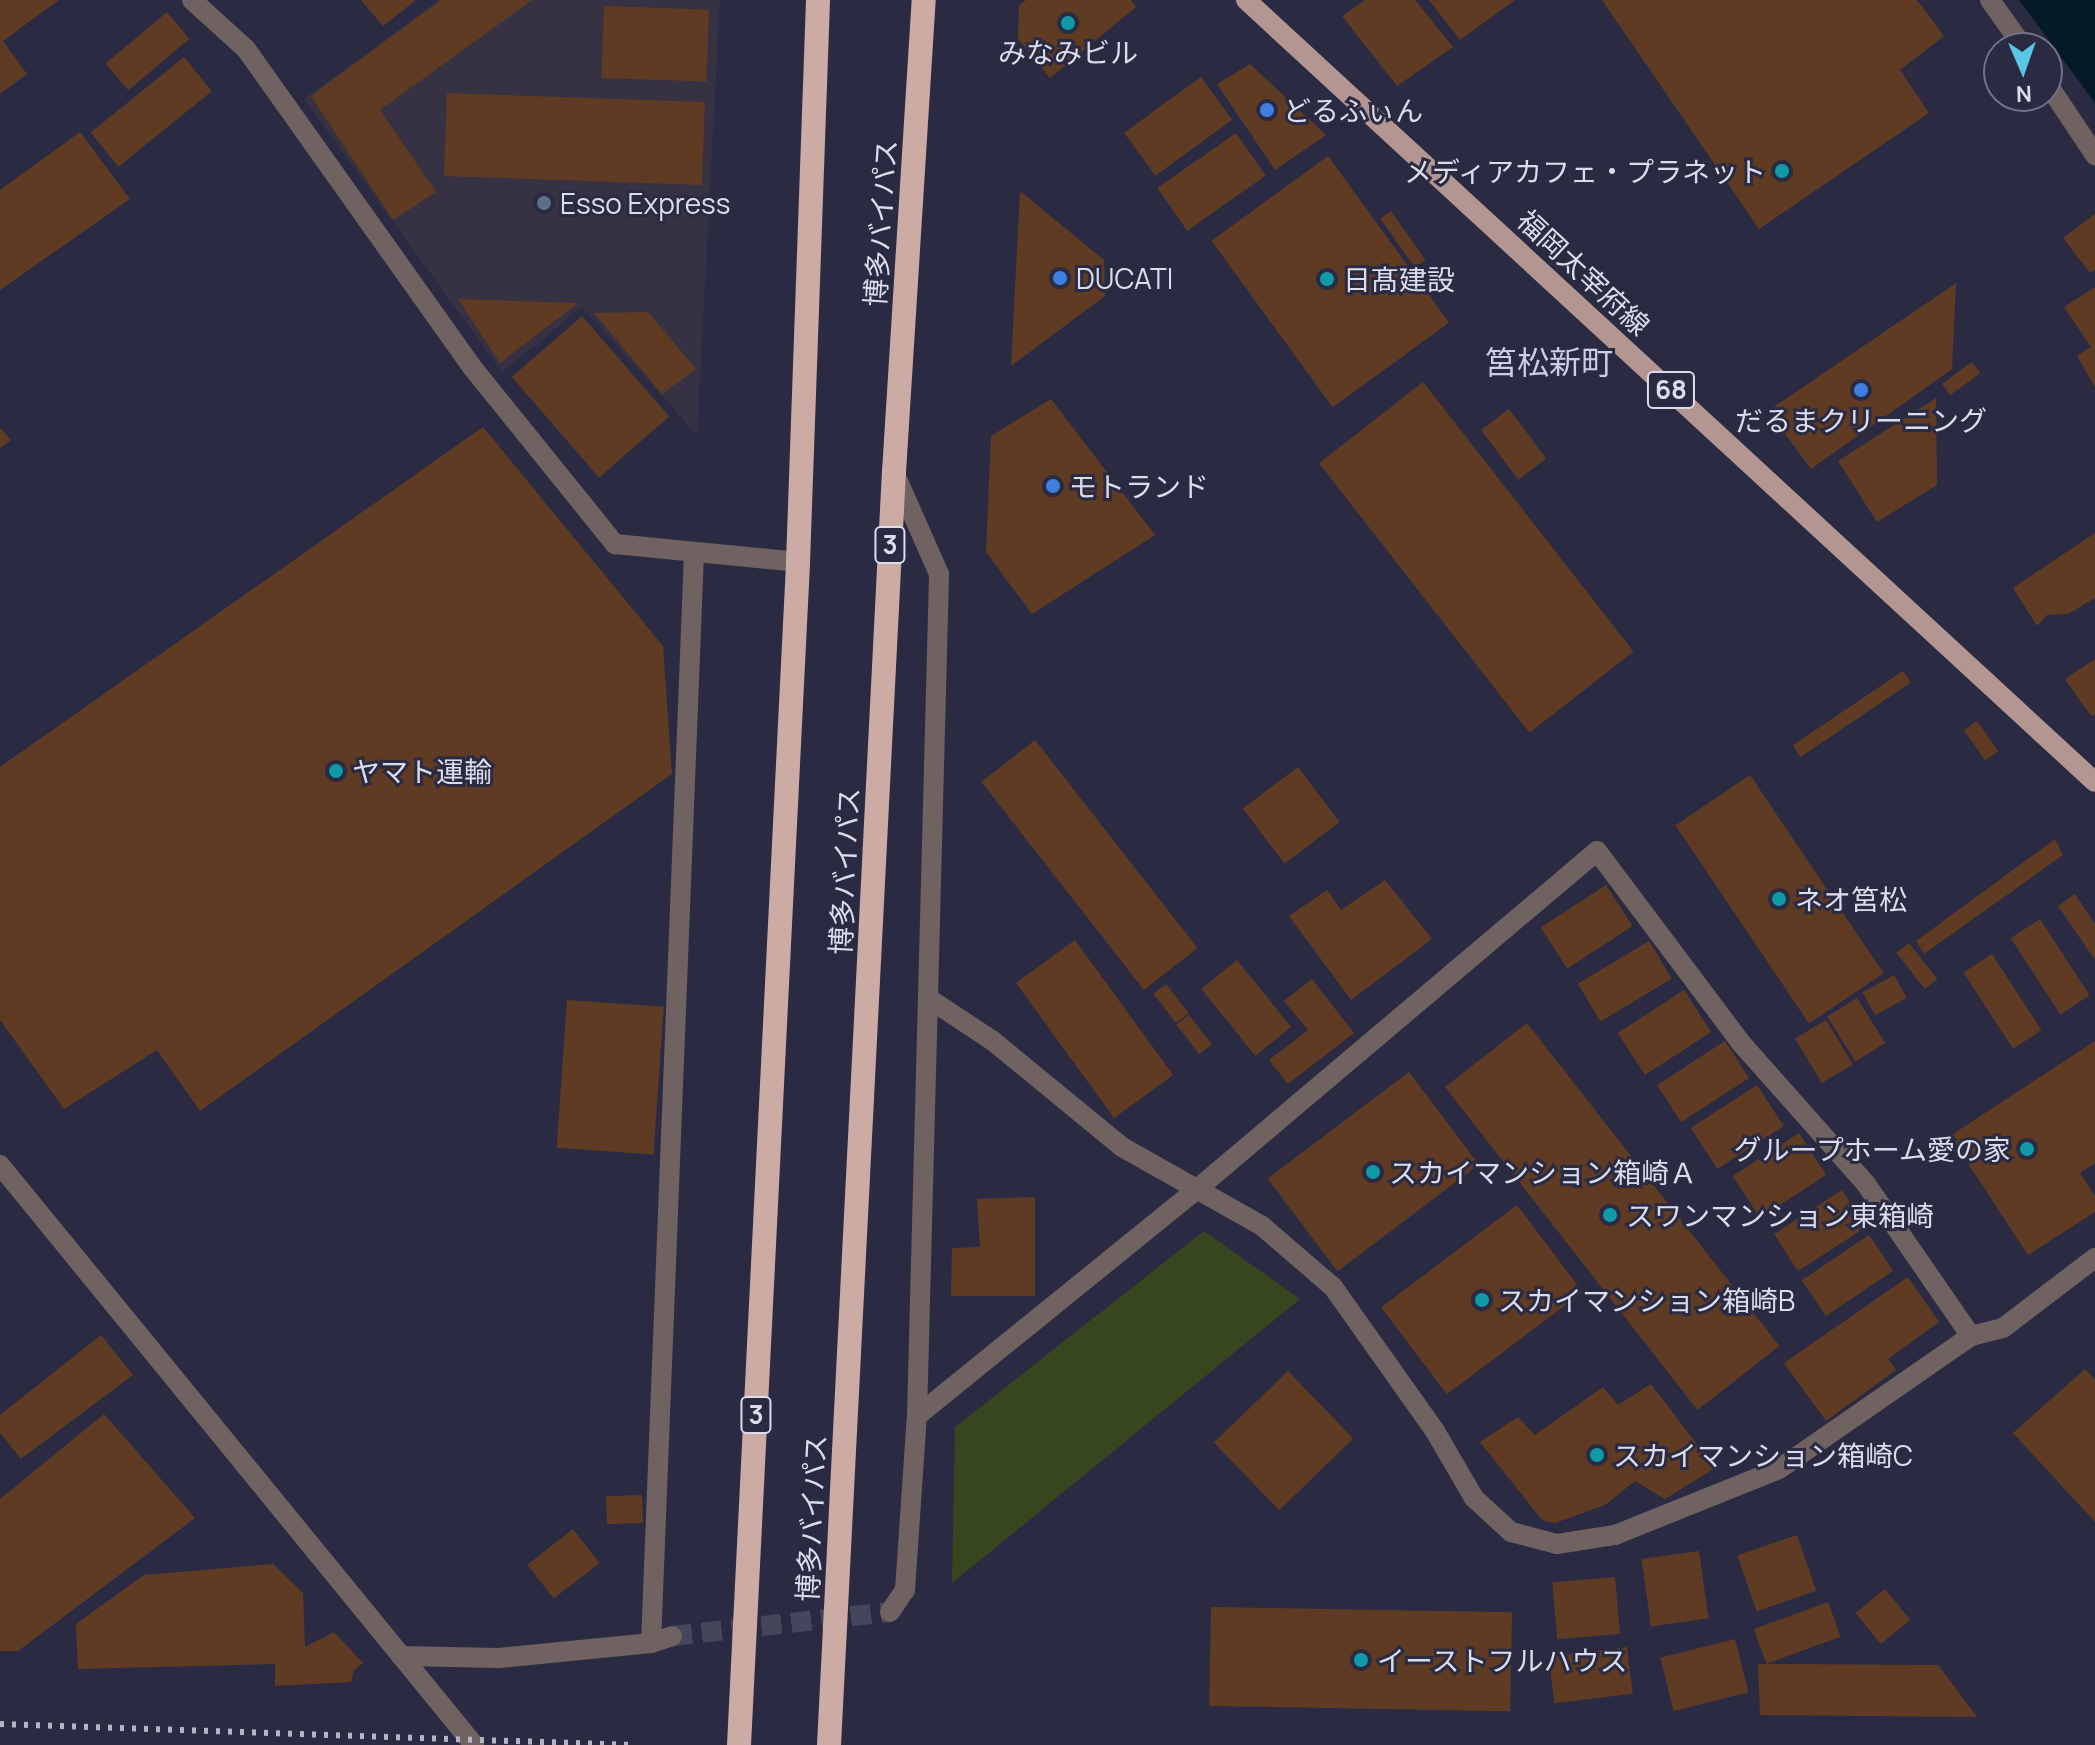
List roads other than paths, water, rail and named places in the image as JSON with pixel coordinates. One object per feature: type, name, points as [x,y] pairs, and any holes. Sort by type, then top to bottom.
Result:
[{"type":"highway","name":"3","points":[[739,1745],[798,562],[818,0]]},
{"type":"highway","name":"博多バイパス","points":[[829,1745],[894,472],[924,0]]},
{"type":"main road","name":"福岡太宰府線","points":[[1246,0],[2095,782]]},
{"type":"street","points":[[192,0],[246,49],[472,367],[615,544],[694,555],[798,562]]},
{"type":"street","points":[[1990,0],[2013,32]]},
{"type":"street","points":[[2063,107],[2095,155]]},
{"type":"street","points":[[890,1612],[905,1590],[917,1416],[939,574],[894,472]]},
{"type":"street","points":[[651,1643],[694,555]]},
{"type":"street","points":[[917,1416],[1196,1190],[1597,851],[1741,1043],[1866,1184],[1971,1336]]},
{"type":"street","points":[[928,998],[993,1041],[1122,1147],[1262,1226],[1333,1287],[1435,1431],[1474,1498],[1511,1532],[1557,1544],[1615,1535],[1779,1469],[1971,1336],[2003,1328],[2095,1258]]},
{"type":"street","points":[[0,1165],[474,1745]]},
{"type":"street","points":[[401,1656],[499,1658],[651,1643],[672,1636]]},
{"type":"water","points":[[2019,0],[2095,0],[2095,103],[2063,60],[2063,32],[2043,32]]},
{"type":"tunnel","points":[[672,1636],[890,1612]]},
{"type":"railway","points":[[0,1724],[634,1745]]},
{"type":"place","name":"みなみビル","points":[[1068,23]]},
{"type":"place","name":"どるふぃん","points":[[1267,110]]},
{"type":"place","name":"メディアカフェ・プラネット","points":[[1782,171]]},
{"type":"place","name":"Esso Express","points":[[544,203]]},
{"type":"place","name":"DUCATI","points":[[1060,278]]},
{"type":"place","name":"日髙建設","points":[[1327,279]]},
{"type":"place","name":"だるまクリーニング","points":[[1861,390]]},
{"type":"place","name":"モトランド","points":[[1053,486]]},
{"type":"place","name":"ヤマト運輸","points":[[336,771]]},
{"type":"place","name":"ネオ筥松","points":[[1779,899]]},
{"type":"place","name":"グループホーム愛の家","points":[[2027,1149]]},
{"type":"place","name":"スカイマンション箱崎Ａ","points":[[1373,1172]]},
{"type":"place","name":"スワンマンション東箱崎","points":[[1610,1215]]},
{"type":"place","name":"スカイマンション箱崎B","points":[[1482,1300]]},
{"type":"place","name":"スカイマンション箱崎C","points":[[1597,1455]]},
{"type":"place","name":"イーストフルハウス","points":[[1361,1660]]},
{"type":"district","name":"筥松新町","points":[[1549,362]]}]
